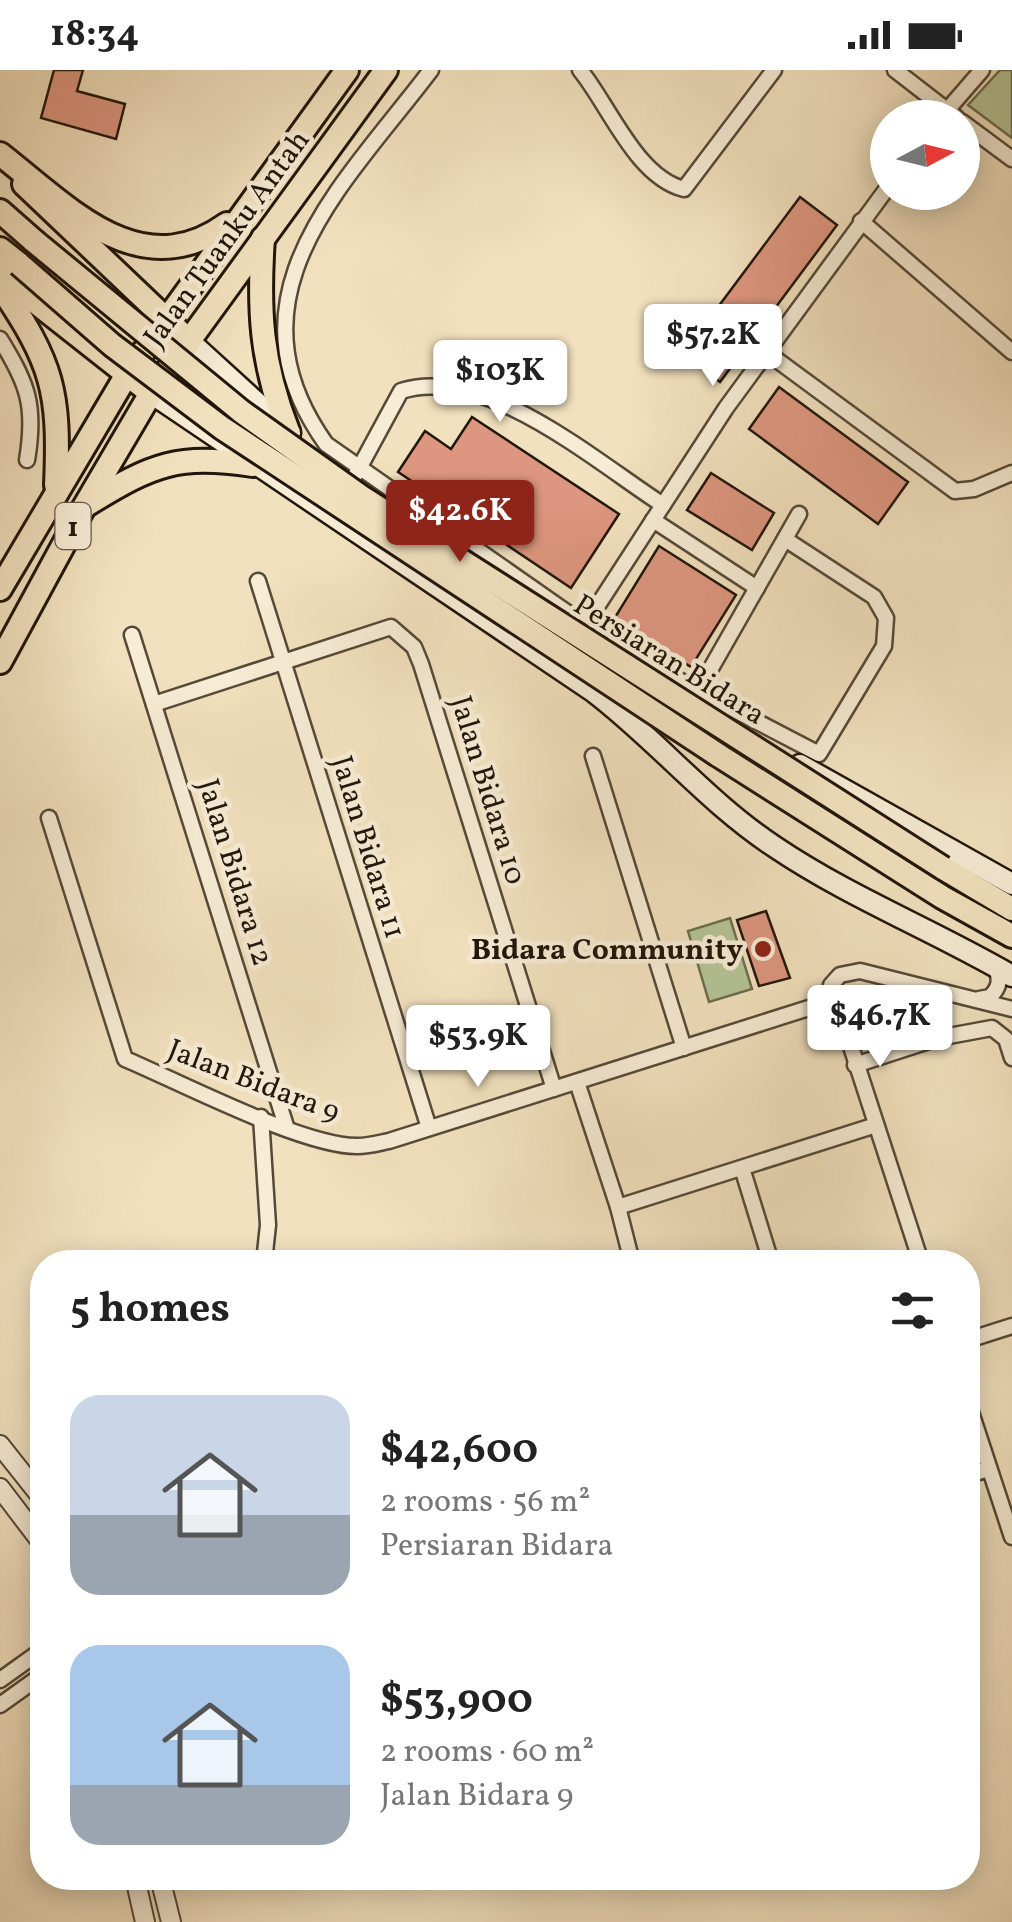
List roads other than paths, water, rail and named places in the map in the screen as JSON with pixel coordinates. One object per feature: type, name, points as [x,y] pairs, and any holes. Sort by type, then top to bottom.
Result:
[{"type":"main road","name":"Jalan Tuanku Antah","points":[[126,376],[347,70]]},
{"type":"main road","name":"Jalan Tuanku Antah","points":[[152,393],[386,70]]},
{"type":"main road","points":[[0,157],[100,230],[146,249],[192,243],[213,235],[238,216]]},
{"type":"main road","points":[[0,157],[95,255],[189,340]]},
{"type":"main road","name":"Persiaran Bidara","points":[[0,211],[242,412],[360,496],[1012,909]]},
{"type":"main road","points":[[264,234],[262,338],[269,384],[288,432]]},
{"type":"main road","points":[[0,248],[10,269],[58,320],[126,376],[594,692],[644,730],[682,771],[775,848],[1004,971]]},
{"type":"main road","points":[[58,320],[72,320],[96,302],[102,286],[95,255]]},
{"type":"main road","name":"Persiaran Bidara","points":[[10,269],[222,428],[718,755],[942,898],[1012,936]]},
{"type":"main road","points":[[0,286],[42,354],[53,386],[59,419],[56,488]]},
{"type":"main road","name":"Persiaran Bidara","points":[[189,340],[288,432],[810,771],[1012,884]]},
{"type":"main road","points":[[204,430],[197,416],[198,386],[204,378],[225,374]]},
{"type":"main road","name":"1","points":[[0,589],[56,488],[126,376]]},
{"type":"main road","name":"1","points":[[0,662],[84,507],[152,393]]},
{"type":"main road","points":[[84,507],[133,478],[182,460],[205,458],[254,465]]},
{"type":"street","points":[[431,70],[315,222],[292,273],[286,298],[286,339],[300,400],[326,444],[356,474],[585,625],[698,691],[820,754],[884,646],[886,618],[874,597],[785,539]]},
{"type":"street","points":[[590,74],[624,141],[672,186],[684,188],[774,70]]},
{"type":"street","points":[[895,70],[931,100]]},
{"type":"street","points":[[963,100],[982,70]]},
{"type":"street","points":[[980,137],[1012,160]]},
{"type":"street","points":[[585,625],[766,352],[870,210]]},
{"type":"street","points":[[861,222],[1012,352]]},
{"type":"street","points":[[0,339],[25,379],[30,396],[27,460]]},
{"type":"street","points":[[766,352],[955,491],[974,489],[1012,473]]},
{"type":"street","points":[[356,474],[401,390],[450,387],[508,404],[663,506]]},
{"type":"street","points":[[698,691],[799,514]]},
{"type":"street","points":[[653,520],[757,588]]},
{"type":"street","name":"Jalan Bidara 11","points":[[258,581],[429,1128]]},
{"type":"street","name":"Jalan Bidara 10","points":[[284,664],[391,627],[414,647],[554,1089]]},
{"type":"street","name":"Jalan Bidara 12","points":[[132,635],[286,1126]]},
{"type":"street","points":[[154,704],[284,664]]},
{"type":"street","points":[[593,756],[684,1048]]},
{"type":"street","name":"Jalan Bidara 9","points":[[49,818],[125,1059],[261,1118],[357,1146],[429,1128],[834,1000]]},
{"type":"street","points":[[917,1250],[831,986],[840,975],[860,971],[1012,1008]]},
{"type":"street","points":[[973,1000],[990,998],[1004,971]]},
{"type":"street","points":[[856,1064],[938,1038],[992,1028],[1006,1039],[1012,1058]]},
{"type":"street","points":[[577,1082],[629,1250]]},
{"type":"street","points":[[261,1118],[268,1225],[265,1250]]},
{"type":"street","points":[[618,1207],[876,1125]]},
{"type":"street","points":[[742,1168],[767,1250]]},
{"type":"street","points":[[980,1336],[1012,1326]]},
{"type":"street","points":[[980,1439],[1012,1537]]},
{"type":"street","points":[[0,1445],[30,1483]]},
{"type":"street","points":[[980,1472],[990,1469]]},
{"type":"street","points":[[0,1488],[30,1527]]},
{"type":"street","points":[[0,1680],[30,1659]]},
{"type":"street","points":[[0,1705],[30,1684]]},
{"type":"street","points":[[137,1890],[145,1922]]},
{"type":"street","points":[[163,1890],[171,1922]]},
{"type":"place","name":"Bidara Community","points":[[763,949]]}]
